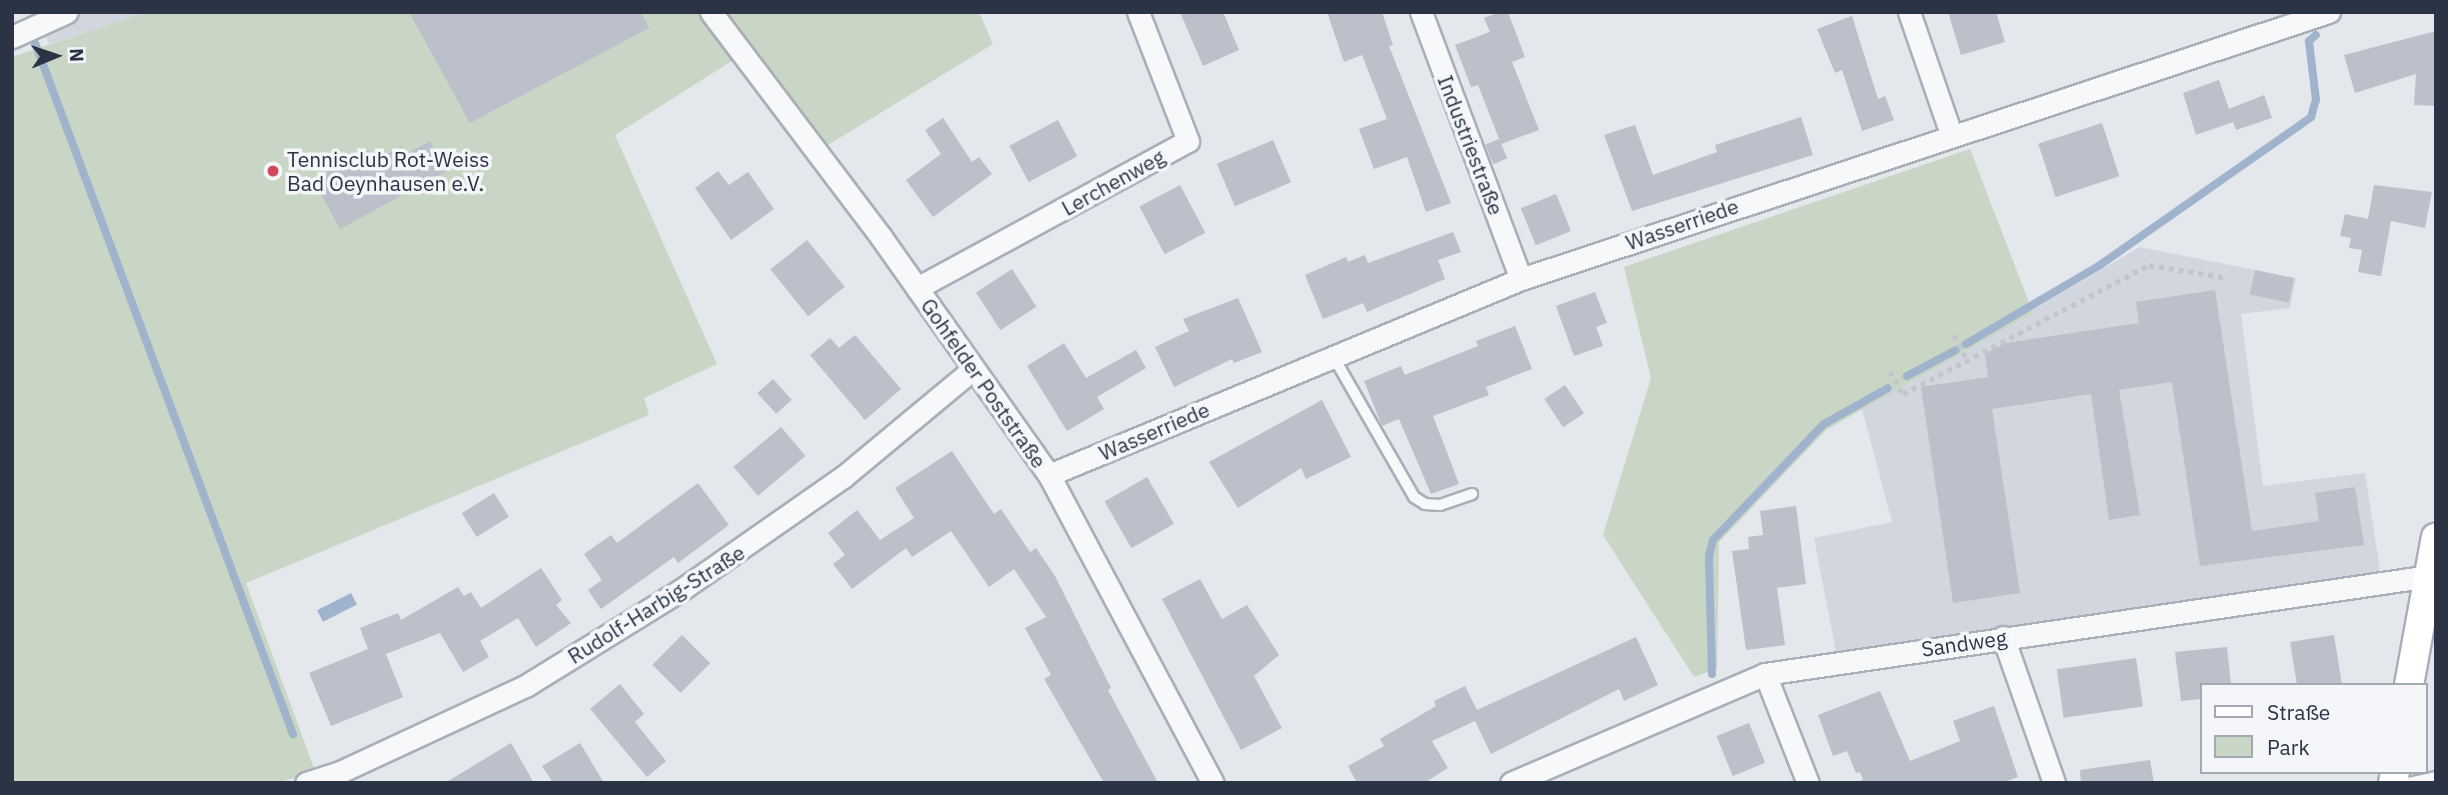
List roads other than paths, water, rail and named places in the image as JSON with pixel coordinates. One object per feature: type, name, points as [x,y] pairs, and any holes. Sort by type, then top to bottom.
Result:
[{"type":"main road","points":[[2409,683],[2432,575],[2436,537]]},
{"type":"street","points":[[13,33],[67,12]]},
{"type":"street","name":"Gohfelder Poststraße","points":[[711,12],[917,288],[972,370],[1049,475],[1213,783]]},
{"type":"street","name":"Lerchenweg","points":[[917,288],[1188,141],[1138,12]]},
{"type":"street","name":"Industriestraße","points":[[1421,12],[1521,279]]},
{"type":"street","points":[[1909,12],[1951,134]]},
{"type":"street","name":"Wasserriede","points":[[1049,475],[1521,279],[1951,134],[2329,12]]},
{"type":"street","name":"Rudolf-Harbig-Straße","points":[[306,783],[342,778],[527,685],[681,590],[843,477],[972,370]]},
{"type":"street","name":"Sandweg","points":[[1511,783],[1541,776],[1765,674],[2432,575]]},
{"type":"street","points":[[2003,637],[2054,783]]},
{"type":"street","points":[[1765,674],[1808,783]]},
{"type":"lane","points":[[1333,356],[1414,497],[1425,505],[1440,505],[1472,495]]},
{"type":"lane","points":[[2408,783],[2436,777]]},
{"type":"water","points":[[351,593],[357,605],[323,622],[317,610]]},
{"type":"waterway","points":[[1966,344],[2100,265],[2311,117],[2316,100],[2309,41],[2316,35]]},
{"type":"waterway","points":[[35,43],[293,734]]},
{"type":"waterway","points":[[1907,376],[1956,350]]},
{"type":"waterway","points":[[1712,674],[1709,556],[1713,540],[1824,424],[1888,388]]},
{"type":"place","name":"Tennisclub Rot-Weiss Bad Oeynhausen e.V.","points":[[273,171]]}]
